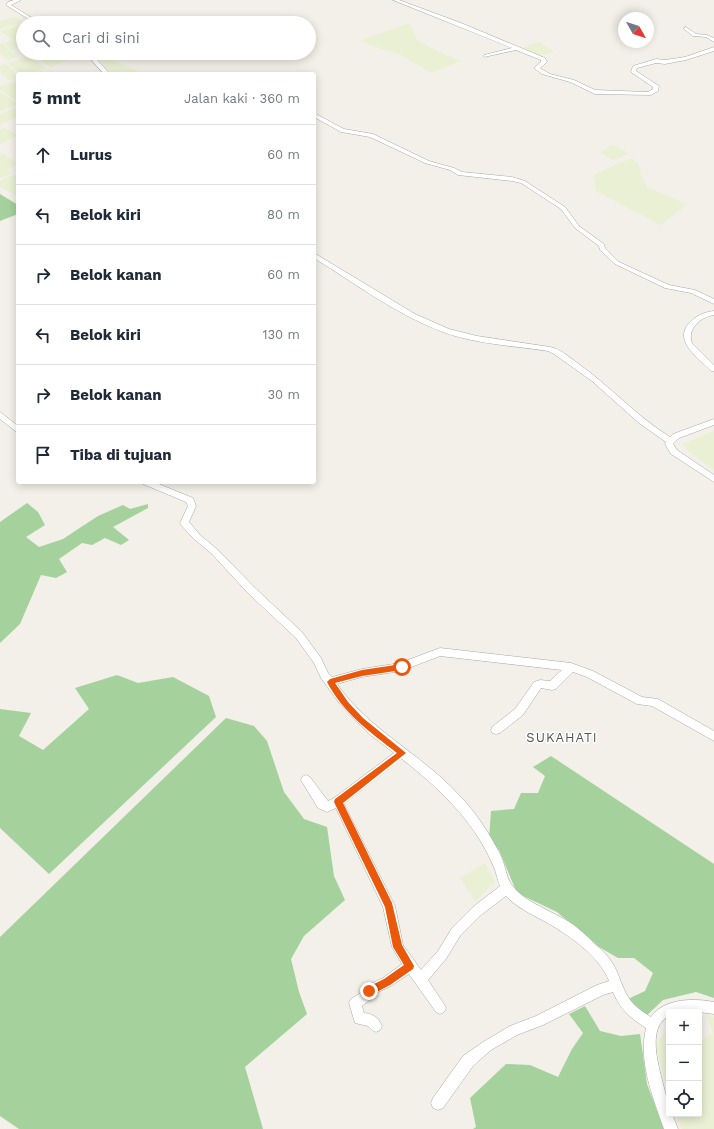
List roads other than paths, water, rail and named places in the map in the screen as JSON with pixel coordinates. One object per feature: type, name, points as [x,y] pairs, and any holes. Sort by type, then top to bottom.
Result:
[{"type":"street","points":[[19,0],[8,5],[26,16]]},
{"type":"street","points":[[395,0],[545,60],[537,68],[539,70],[552,76],[573,82],[587,90],[598,92],[640,94],[652,92],[657,88],[651,82],[633,71],[635,67],[656,60],[665,62],[686,58],[714,49]]},
{"type":"street","points":[[686,28],[693,35],[707,36],[714,40]]},
{"type":"street","points":[[486,56],[517,48]]},
{"type":"street","points":[[93,60],[106,72]]},
{"type":"street","points":[[316,116],[328,124],[343,130],[371,134],[427,162],[452,169],[460,174],[512,179],[523,182],[563,208],[578,227],[602,245],[602,249],[617,263],[668,287],[692,291],[714,302]]},
{"type":"street","points":[[316,256],[412,316],[447,331],[477,338],[550,349],[557,352],[598,382],[633,414],[667,439],[674,452],[714,479]]},
{"type":"street","points":[[714,313],[699,319],[690,327],[687,334],[689,344],[714,369]]},
{"type":"street","points":[[0,415],[16,428]]},
{"type":"street","points":[[667,439],[714,422]]},
{"type":"street","points":[[151,484],[190,500],[192,506],[184,523],[197,537],[216,552],[251,590],[299,635],[318,660],[324,675],[345,704],[360,720],[444,788],[462,807],[494,854],[507,888],[517,900],[557,920],[571,929],[607,965],[619,995],[627,1007],[653,1025]]},
{"type":"street","points":[[330,682],[362,673],[402,667],[440,652],[570,667],[590,674],[641,701],[654,702],[714,736]]},
{"type":"street","points":[[496,730],[519,712],[538,685],[552,686],[570,667]]},
{"type":"street","points":[[306,780],[322,804],[326,807],[338,802],[402,753]]},
{"type":"street","points":[[338,802],[389,906],[398,947],[440,1008]]},
{"type":"street","points":[[420,980],[442,955],[456,932],[477,911],[507,888]]},
{"type":"street","points":[[376,1026],[371,1020],[359,1019],[355,1003],[366,996],[372,989],[387,982],[410,966]]},
{"type":"street","points":[[438,1102],[468,1061],[487,1046],[514,1030],[539,1021],[601,989],[616,985]]},
{"type":"street","points":[[671,1129],[652,1068],[649,1039],[653,1025],[660,1014],[675,1008],[705,1006],[714,1008]]},
{"type":"district","name":"SUKAHATI","points":[[562,737]]}]
